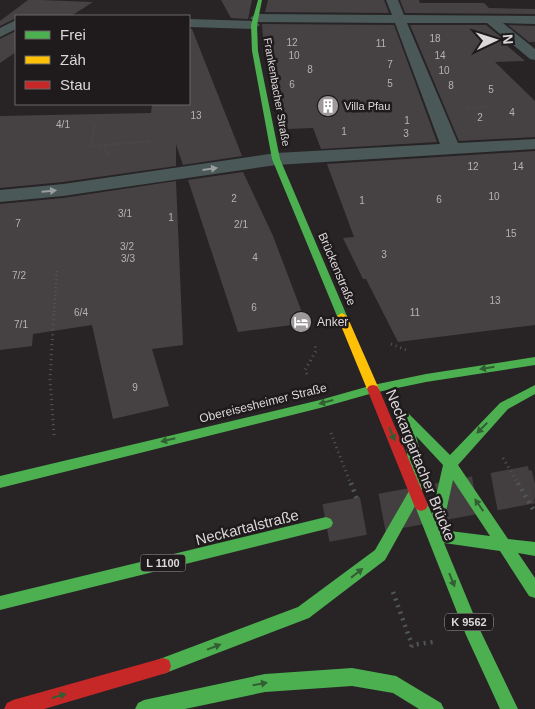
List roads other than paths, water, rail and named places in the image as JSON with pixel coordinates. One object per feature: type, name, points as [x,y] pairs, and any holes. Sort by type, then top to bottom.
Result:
[{"type":"main road","name":"Frankenbacher Straße","points":[[260,0],[255,22],[255,51],[276,160]]},
{"type":"main road","name":"Brückenstraße","points":[[276,160],[373,389]]},
{"type":"main road","name":"Obereisesheimer Straße","points":[[0,482],[320,404],[373,389],[426,378],[535,361]]},
{"type":"main road","name":"Neckargartacher Brücke","points":[[373,389],[398,411],[450,464],[535,591]]},
{"type":"main road","name":"Neckargartacher Brücke","points":[[373,389],[474,634],[508,709]]},
{"type":"main road","points":[[535,389],[504,406],[450,464],[434,534],[535,549]]},
{"type":"main road","points":[[12,709],[159,668],[303,613],[380,555],[416,490],[414,453],[398,411]]},
{"type":"main road","name":"Neckartalstraße","points":[[0,603],[326,523]]},
{"type":"main road","points":[[144,709],[265,683],[352,676],[396,685],[435,709]]},
{"type":"street","points":[[392,0],[451,149]]},
{"type":"street","points":[[0,33],[14,19]]},
{"type":"street","points":[[490,20],[535,56]]},
{"type":"street","points":[[190,23],[535,20]]},
{"type":"street","points":[[0,196],[63,190],[276,160],[535,144]]},
{"type":"tunnel","points":[[326,523],[535,484],[531,485]]},
{"type":"place","name":"Villa Pfau","points":[[328,106]]},
{"type":"place","name":"Anker","points":[[301,322]]}]
